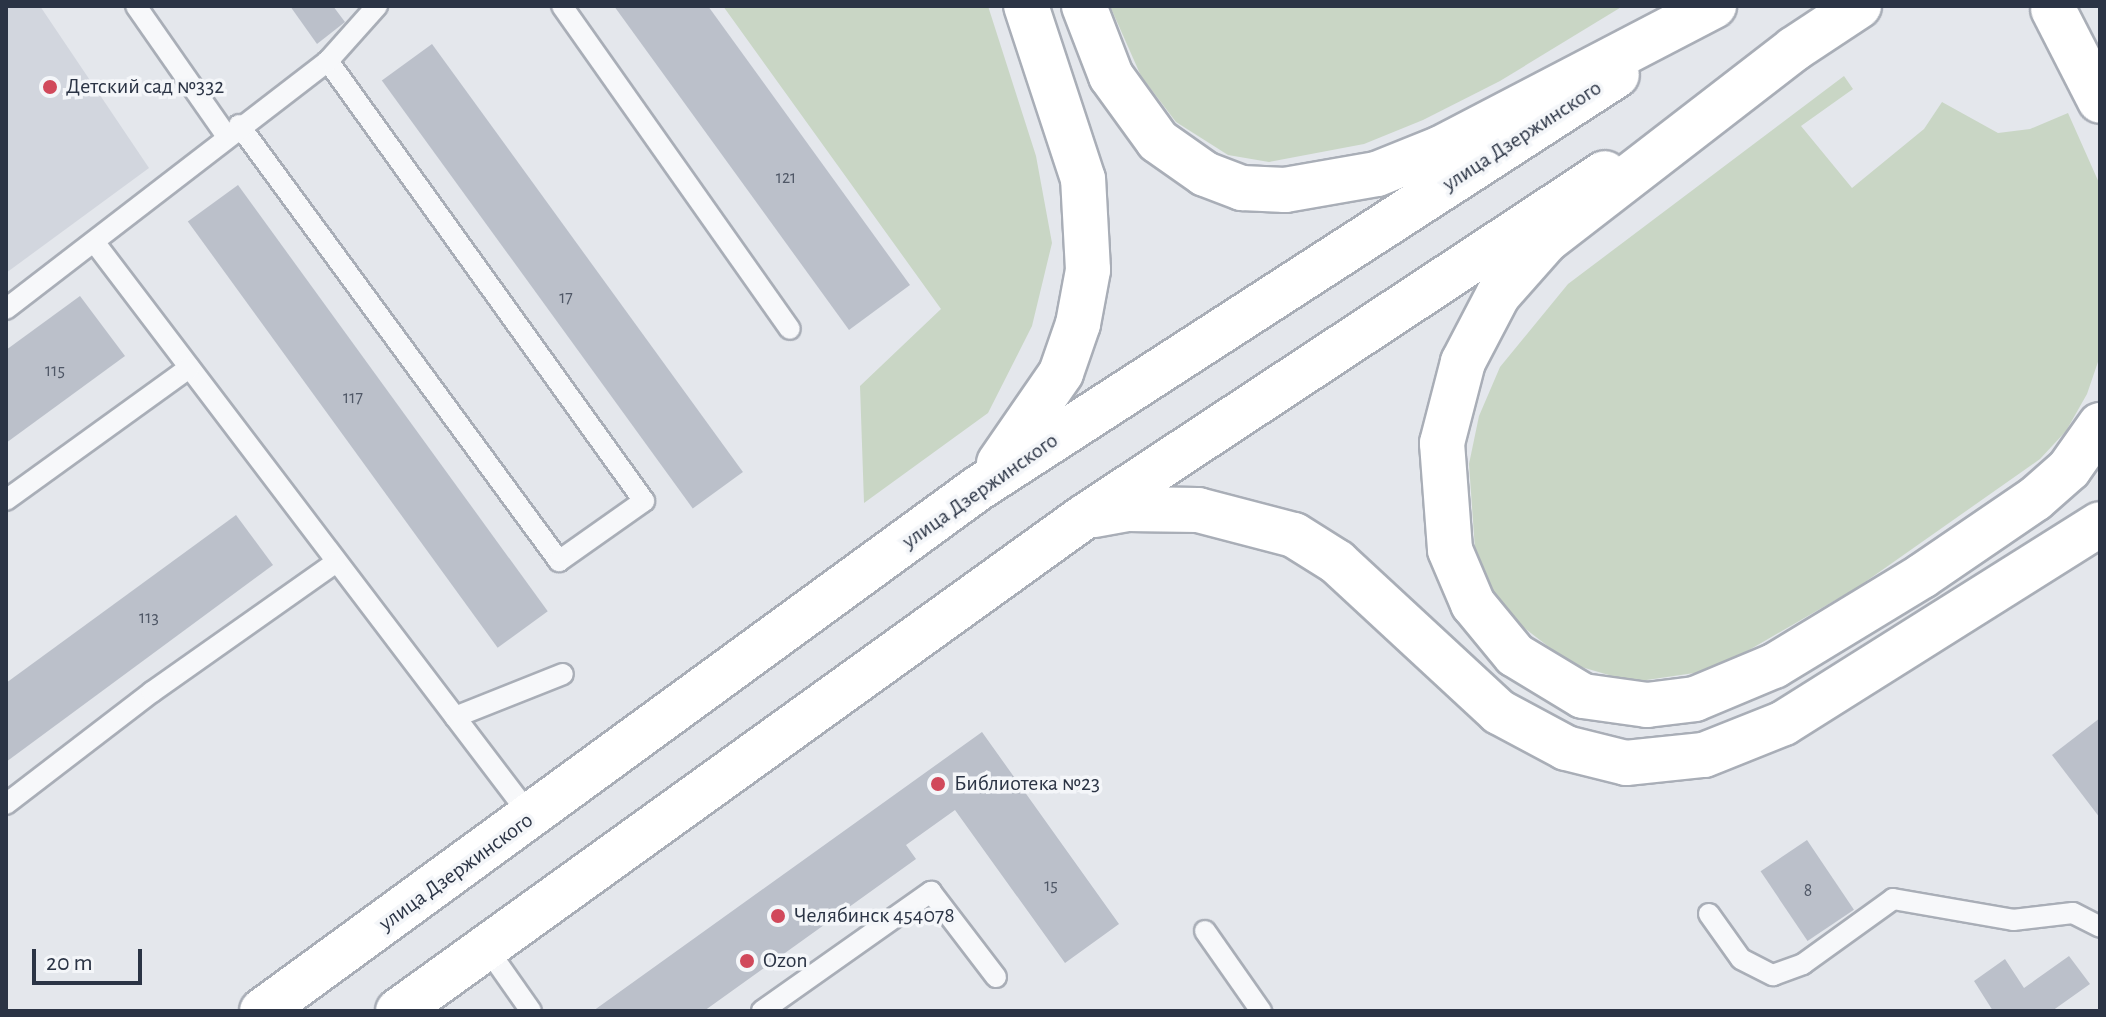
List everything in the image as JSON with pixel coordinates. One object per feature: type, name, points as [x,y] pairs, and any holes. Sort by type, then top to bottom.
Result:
[{"type":"main road","points":[[977,489],[1050,394],[1078,324],[1088,270],[1083,179],[1026,6]]},
{"type":"main road","points":[[1084,6],[1111,76],[1158,141],[1205,174],[1242,188],[1285,190],[1377,174],[1441,148],[1714,6]]},
{"type":"main road","name":"улица Дзержинского","points":[[262,1011],[532,818],[977,489],[1723,6]]},
{"type":"main road","points":[[398,1011],[1084,517],[1859,6]]},
{"type":"main road","points":[[2052,7],[2100,64]]},
{"type":"main road","points":[[2052,7],[2100,101]]},
{"type":"main road","points":[[1794,49],[1546,241],[1498,295],[1478,327],[1446,419],[1441,469],[1450,550],[1466,591],[1489,626],[1526,664],[1583,696],[1647,705],[1695,699],[1774,666],[1935,567],[2047,489],[2069,469],[2100,425]]},
{"type":"main road","points":[[1084,517],[1171,508],[1226,514],[1294,535],[1337,562],[1499,712],[1566,748],[1626,763],[1704,755],[1772,729],[2100,524]]},
{"type":"lane","points":[[136,6],[559,561],[644,501],[328,61]]},
{"type":"lane","points":[[6,309],[95,243],[233,130],[328,61],[377,6]]},
{"type":"lane","points":[[562,6],[790,329]]},
{"type":"lane","points":[[95,243],[335,563],[532,818]]},
{"type":"lane","points":[[6,500],[189,368]]},
{"type":"lane","points":[[6,804],[152,692],[335,563]]},
{"type":"lane","points":[[455,717],[563,674]]},
{"type":"lane","points":[[762,1011],[931,892],[996,977]]},
{"type":"lane","points":[[1709,914],[1741,959],[1773,975],[1803,964],[1893,899],[2013,920],[2073,913],[2100,927]]},
{"type":"lane","points":[[1205,931],[1261,1011]]},
{"type":"lane","points":[[486,947],[531,1011]]},
{"type":"shaded area","name":"Детский cад №332","points":[[6,6],[40,6],[149,168],[6,273]]},
{"type":"green space","points":[[723,6],[988,6],[1036,156],[1052,243],[1032,326],[988,413],[864,503],[860,386],[941,309]]},
{"type":"green space","points":[[1110,6],[1623,6],[1500,81],[1423,120],[1364,144],[1269,162],[1228,155],[1176,122],[1141,76]]},
{"type":"green space","points":[[1844,76],[1853,89],[1801,126],[1852,188],[1924,129],[1942,102],[1998,133],[2030,129],[2068,113],[2100,185],[2100,356],[2087,394],[2066,431],[2040,459],[1858,587],[1737,657],[1701,672],[1633,682],[1571,664],[1514,620],[1491,587],[1475,549],[1469,464],[1479,416],[1500,367],[1568,284]]},
{"type":"building","points":[[290,6],[333,6],[345,22],[317,44]]},
{"type":"building","points":[[614,6],[708,6],[910,285],[849,330]]},
{"type":"building","points":[[432,44],[743,472],[693,508],[382,80]]},
{"type":"building","points":[[238,185],[548,611],[498,648],[188,221]]},
{"type":"building","points":[[80,296],[125,356],[6,443],[6,350]]},
{"type":"building","points":[[236,515],[273,565],[6,762],[6,683]]},
{"type":"building","points":[[2100,718],[2100,818],[2052,755]]},
{"type":"building","points":[[982,732],[1119,924],[1065,963],[955,810],[906,845],[916,859],[704,1011],[593,1011]]},
{"type":"building","points":[[1807,840],[1854,910],[1808,941],[1761,871]]},
{"type":"building","points":[[2069,956],[2090,984],[2052,1011],[1993,1011],[1974,981],[2005,959],[2024,988]]},
{"type":"place","name":"Детский cад №332","points":[[50,87]]},
{"type":"place","name":"Библиотека №23","points":[[938,784]]},
{"type":"place","name":"Челябинск 454078","points":[[778,916]]},
{"type":"place","name":"Ozon","points":[[747,961]]}]
